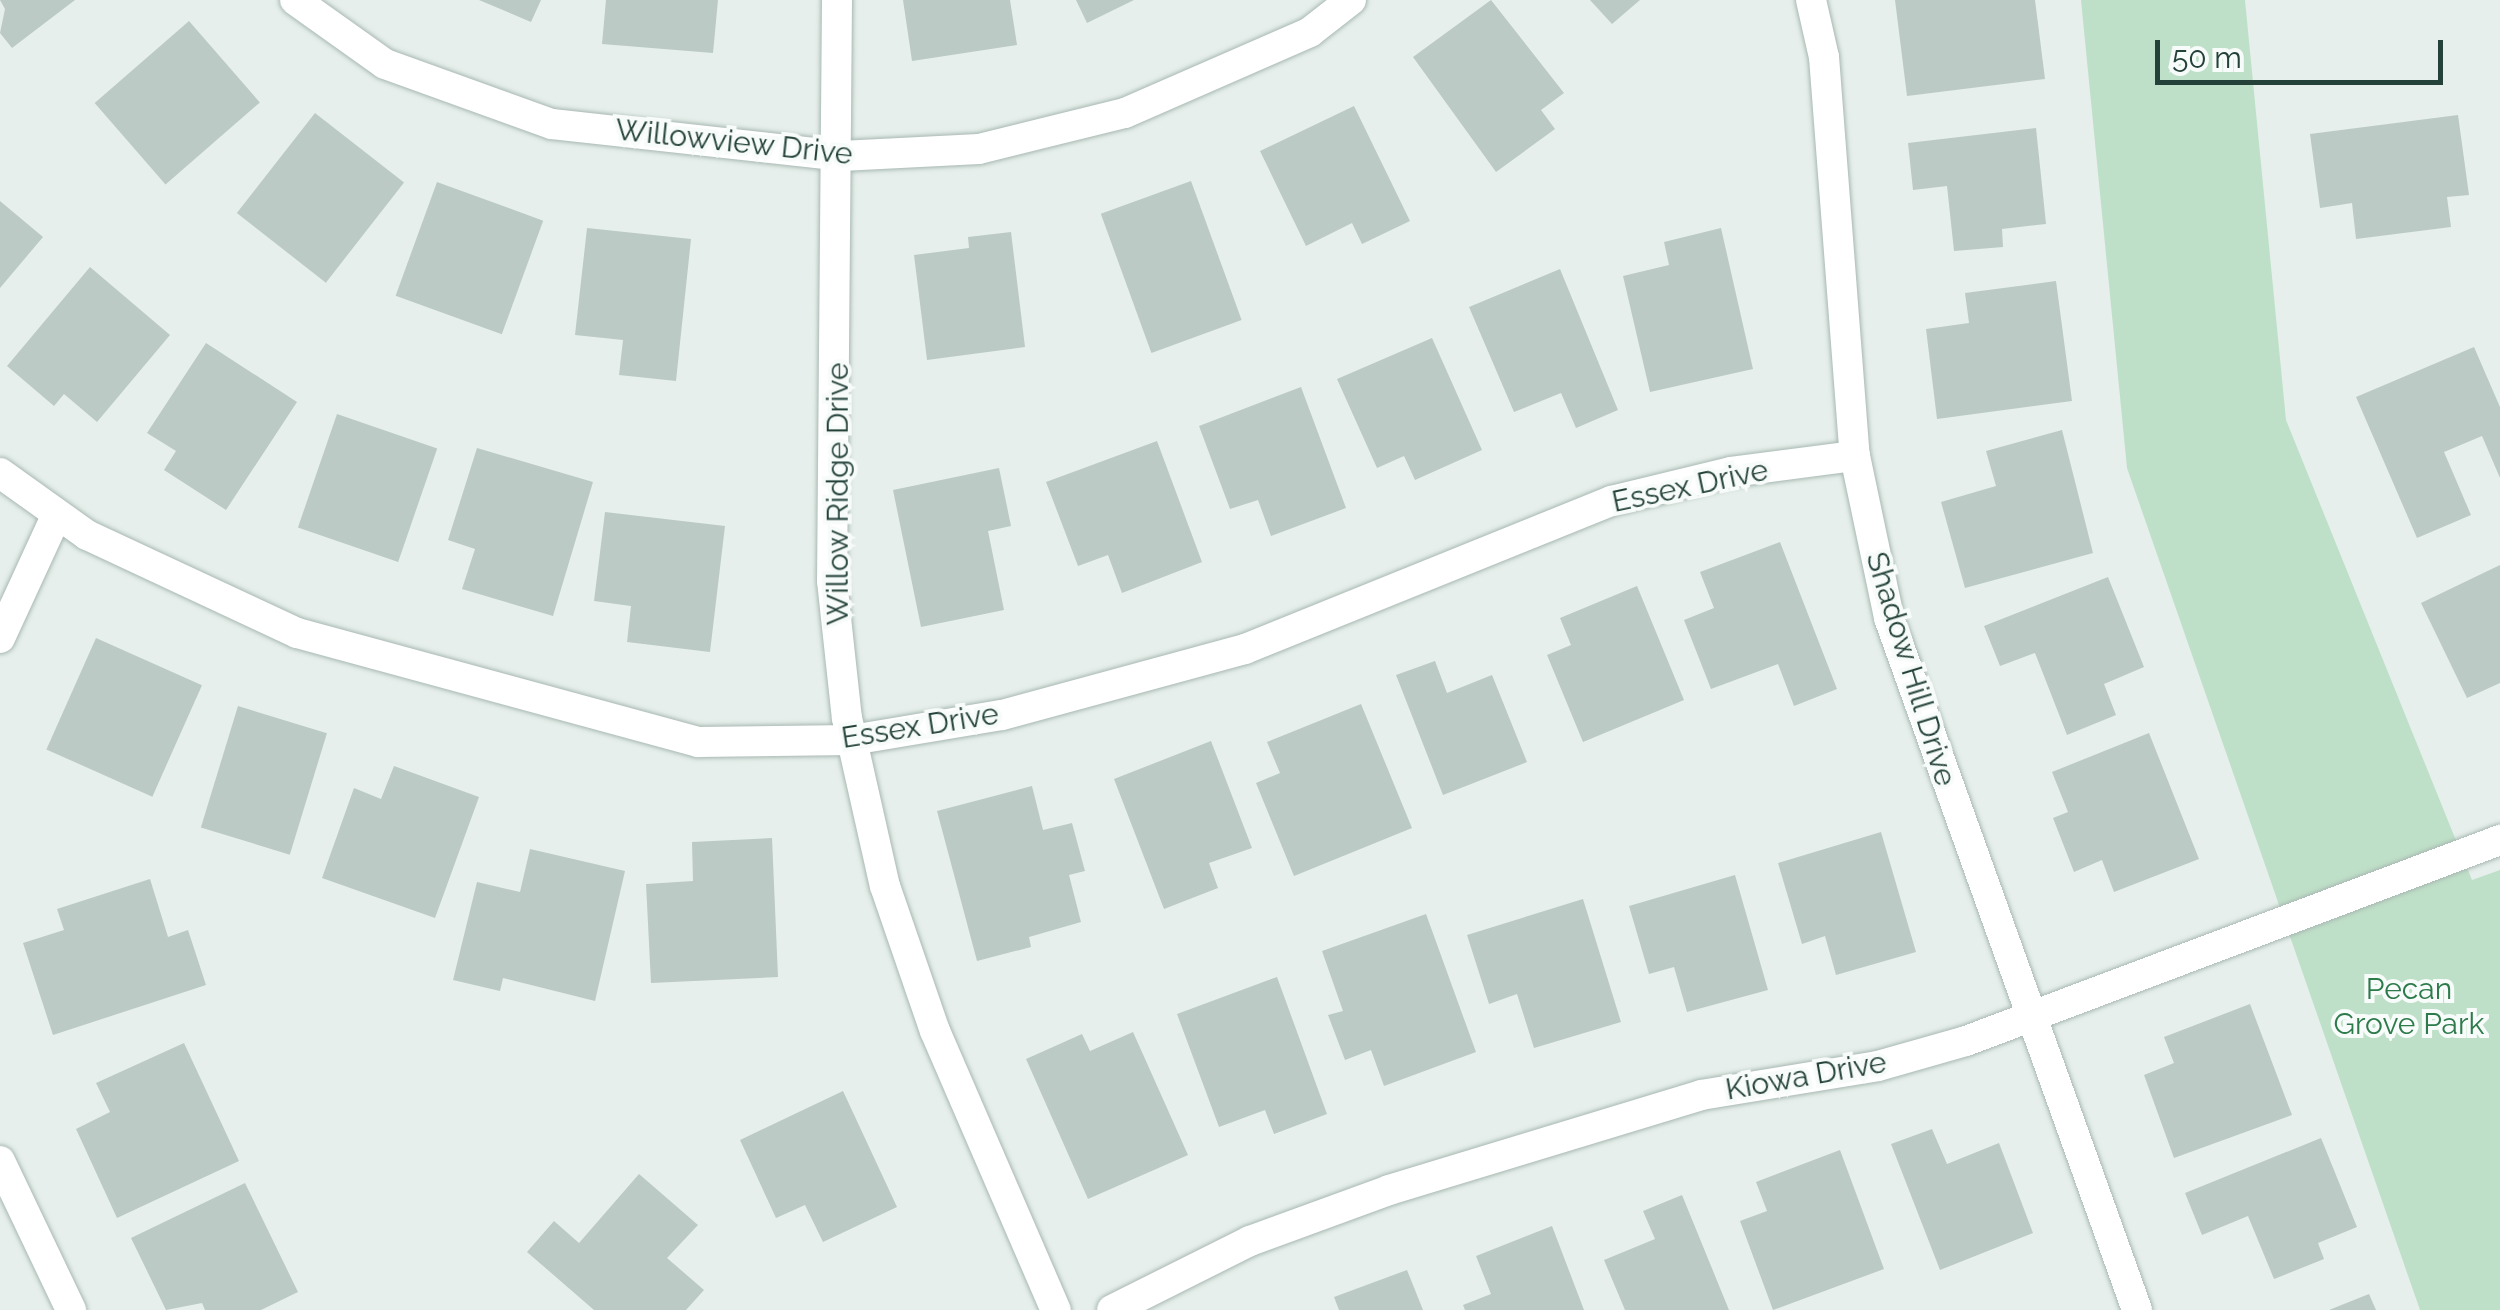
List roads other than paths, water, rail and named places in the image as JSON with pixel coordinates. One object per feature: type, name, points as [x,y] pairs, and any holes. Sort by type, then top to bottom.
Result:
[{"type":"street","name":"Willowview Drive","points":[[294,0],[386,64],[552,124],[840,156],[979,149],[1126,114],[1310,32],[1351,0]]},
{"type":"street","name":"Willow Ridge Drive","points":[[837,0],[840,156],[832,580],[852,740],[884,886],[935,1032],[1056,1310]]},
{"type":"street","name":"Shadow Hill Drive","points":[[1811,0],[1824,57],[1855,456],[1888,618],[2028,1018],[2137,1310]]},
{"type":"street","name":"Essex Drive","points":[[0,474],[87,536],[297,633],[552,707],[698,742],[852,740],[1002,715],[1245,649],[1611,501],[1732,472],[1855,456]]},
{"type":"street","points":[[0,638],[58,514]]},
{"type":"street","name":"Kiowa Drive","points":[[1112,1310],[1250,1241],[1389,1190],[1702,1095],[1878,1066],[2028,1018],[2500,840]]},
{"type":"street","points":[[0,1161],[71,1310]]},
{"type":"park label","name":"Pecan Grove Park","points":[[2409,1006]]}]
